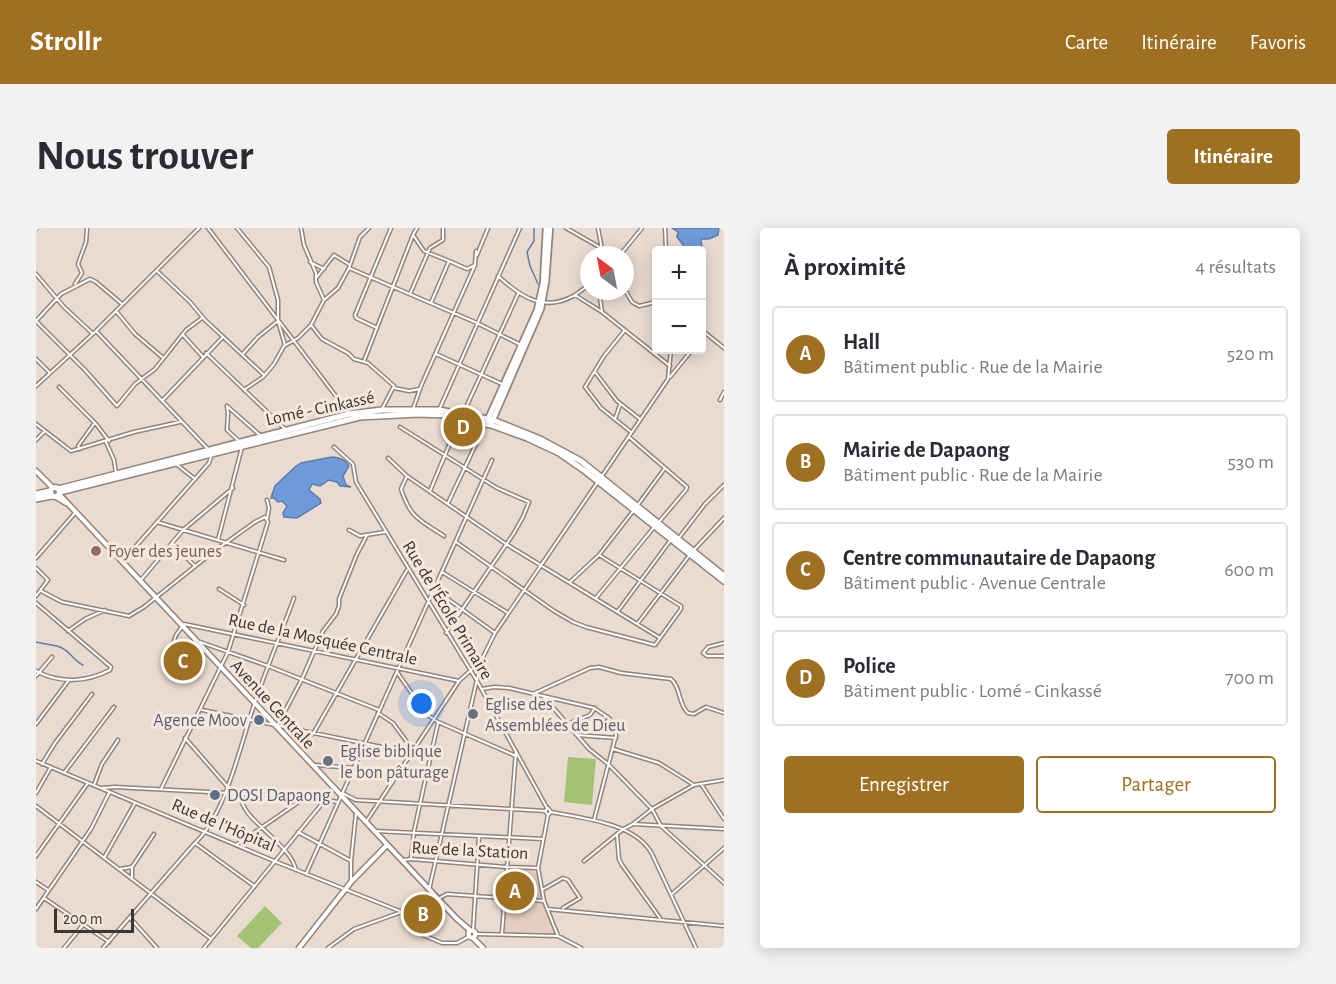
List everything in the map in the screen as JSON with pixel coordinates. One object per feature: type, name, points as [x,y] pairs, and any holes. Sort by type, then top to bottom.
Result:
[{"type":"highway","name":"Lomé - Cinkassé","points":[[241,444],[261,436],[349,414],[382,410],[440,410],[489,422],[560,448],[717,573],[724,581]]},
{"type":"highway","name":"Lomé - Cinkassé","points":[[55,492],[241,444],[360,417],[418,414],[462,416]]},
{"type":"highway","name":"Lomé - Cinkassé","points":[[55,492],[117,474],[175,463],[210,452]]},
{"type":"highway","points":[[36,494],[55,492]]},
{"type":"highway","points":[[36,500],[55,492]]},
{"type":"highway","name":"Lomé - Cinkassé","points":[[717,573],[724,576]]},
{"type":"main road","points":[[489,422],[538,318],[546,282],[548,228]]},
{"type":"main road","points":[[489,422],[541,301]]},
{"type":"main road","name":"Avenue Centrale","points":[[36,471],[482,947]]},
{"type":"main road","points":[[299,948],[351,882],[387,845]]},
{"type":"street","points":[[73,287],[82,273],[78,264],[86,242],[87,228]]},
{"type":"street","points":[[36,386],[116,311],[199,228]]},
{"type":"street","points":[[208,228],[349,414]]},
{"type":"street","points":[[237,228],[268,264],[278,300],[278,320],[285,345]]},
{"type":"street","points":[[301,228],[304,245],[324,300]]},
{"type":"street","points":[[244,390],[264,375],[274,364],[285,345],[310,325],[324,300],[338,288],[350,266],[361,235],[369,228]]},
{"type":"street","points":[[377,328],[355,316],[391,228]]},
{"type":"street","points":[[364,360],[417,228]]},
{"type":"street","points":[[410,294],[427,253],[432,245],[443,240],[443,228]]},
{"type":"street","points":[[476,256],[488,228]]},
{"type":"street","points":[[440,410],[520,228]]},
{"type":"street","points":[[566,228],[598,246]]},
{"type":"street","points":[[598,228],[601,246]]},
{"type":"street","points":[[627,246],[642,228]]},
{"type":"street","points":[[665,228],[666,246]]},
{"type":"street","points":[[413,235],[420,247],[427,253],[467,269],[475,265]]},
{"type":"street","points":[[413,409],[475,265],[476,251]]},
{"type":"street","points":[[316,282],[318,274],[334,254],[370,277],[522,345]]},
{"type":"street","points":[[431,303],[449,261]]},
{"type":"street","points":[[310,262],[324,269]]},
{"type":"street","points":[[157,270],[222,337],[264,375]]},
{"type":"street","points":[[36,274],[56,298],[94,332],[210,452],[209,463],[122,562]]},
{"type":"street","points":[[498,276],[518,294],[541,301],[564,301],[580,291]]},
{"type":"street","points":[[122,304],[92,279],[56,298],[36,321],[117,406],[141,379],[154,370],[186,330],[202,318]]},
{"type":"street","points":[[430,491],[518,294]]},
{"type":"street","points":[[575,295],[602,312],[670,366]]},
{"type":"street","points":[[600,300],[602,312]]},
{"type":"street","points":[[631,300],[639,306],[652,303]]},
{"type":"street","points":[[116,311],[140,339],[163,358]]},
{"type":"street","points":[[242,355],[278,320]]},
{"type":"street","points":[[310,325],[322,339],[348,352],[354,358],[364,360],[394,387],[409,391],[420,389]]},
{"type":"street","points":[[625,330],[587,383],[586,390],[601,408],[631,432]]},
{"type":"street","points":[[706,332],[724,348]]},
{"type":"street","points":[[183,335],[203,357]]},
{"type":"street","points":[[162,401],[222,337]]},
{"type":"street","points":[[206,353],[286,430]]},
{"type":"street","points":[[436,354],[504,386]]},
{"type":"street","points":[[668,379],[672,354]]},
{"type":"street","points":[[429,890],[481,661],[508,613],[628,436],[689,354]]},
{"type":"street","points":[[36,359],[50,373]]},
{"type":"street","points":[[595,372],[621,405],[640,419]]},
{"type":"street","points":[[59,387],[108,442],[117,474]]},
{"type":"street","points":[[382,410],[394,387]]},
{"type":"street","points":[[720,400],[724,392]]},
{"type":"street","points":[[615,419],[621,405]]},
{"type":"street","points":[[218,540],[233,488],[241,444],[227,430],[227,406],[261,436]]},
{"type":"street","points":[[36,424],[69,451],[108,442],[134,432],[180,422]]},
{"type":"street","points":[[448,503],[489,422]]},
{"type":"street","points":[[80,449],[78,446],[94,424]]},
{"type":"street","points":[[400,427],[503,492],[529,502],[523,517],[506,544],[446,633]]},
{"type":"street","points":[[36,440],[44,432]]},
{"type":"street","points":[[596,598],[687,488],[628,436]]},
{"type":"street","name":"Rue de l'École Primaire","points":[[334,447],[352,464],[353,474],[360,488],[477,681],[516,750],[546,810]]},
{"type":"street","points":[[388,458],[407,476],[506,544],[660,638]]},
{"type":"street","points":[[306,874],[492,460]]},
{"type":"street","points":[[175,463],[195,479]]},
{"type":"street","points":[[570,582],[599,555],[665,468]]},
{"type":"street","points":[[407,476],[400,489],[407,507],[414,516],[444,536]]},
{"type":"street","points":[[618,611],[675,539],[724,485]]},
{"type":"street","points":[[140,581],[183,530],[233,488]]},
{"type":"street","points":[[161,789],[222,668],[235,634],[268,522],[267,500]]},
{"type":"street","points":[[36,558],[75,512]]},
{"type":"street","points":[[638,623],[692,553],[724,518]]},
{"type":"street","points":[[41,591],[62,602],[129,616],[255,522],[267,519]]},
{"type":"street","points":[[157,522],[284,560]]},
{"type":"street","points":[[349,530],[357,536],[385,532]]},
{"type":"street","points":[[276,726],[302,679],[324,629],[336,614],[342,590],[367,536]]},
{"type":"street","points":[[456,542],[557,612],[586,627],[652,645],[660,638],[681,608],[599,555]]},
{"type":"street","points":[[172,543],[195,566]]},
{"type":"street","points":[[36,568],[48,580],[36,596]]},
{"type":"street","points":[[313,734],[407,569]]},
{"type":"street","points":[[442,572],[508,613]]},
{"type":"street","points":[[219,589],[244,605]]},
{"type":"street","points":[[434,589],[495,633]]},
{"type":"street","points":[[103,948],[206,832],[224,794],[254,704],[294,598]]},
{"type":"street","points":[[37,604],[111,667],[95,676],[69,680],[37,673]]},
{"type":"street","points":[[68,631],[85,619],[105,610]]},
{"type":"street","name":"Rue de la Mosquée Centrale","points":[[182,626],[184,624],[235,634],[398,671],[459,681]]},
{"type":"street","points":[[167,661],[176,635],[182,626]]},
{"type":"street","points":[[195,641],[302,679],[379,712],[393,723],[413,750]]},
{"type":"street","points":[[724,643],[708,647],[703,653],[707,656],[724,656]]},
{"type":"street","points":[[37,673],[52,657]]},
{"type":"street","points":[[365,823],[459,681],[481,661]]},
{"type":"street","points":[[533,694],[590,668],[599,667],[621,673],[671,679],[675,683],[683,708],[688,713],[694,714],[706,707],[724,713]]},
{"type":"street","points":[[398,671],[421,708],[438,722],[516,756]]},
{"type":"street","points":[[36,724],[69,680]]},
{"type":"street","points":[[481,690],[504,688],[533,694],[595,708],[609,718],[615,728],[616,738],[594,820]]},
{"type":"street","points":[[42,764],[92,694]]},
{"type":"street","points":[[544,697],[591,751],[608,764],[652,809],[661,826],[724,883]]},
{"type":"street","points":[[64,773],[114,707]]},
{"type":"street","points":[[567,724],[590,715],[595,708]]},
{"type":"street","points":[[201,710],[411,753]]},
{"type":"street","points":[[411,859],[414,831],[438,722]]},
{"type":"street","points":[[577,735],[616,738]]},
{"type":"street","points":[[185,738],[227,786]]},
{"type":"street","points":[[94,785],[102,764],[118,740]]},
{"type":"street","points":[[613,749],[659,763],[694,785]]},
{"type":"street","points":[[501,933],[516,750]]},
{"type":"street","name":"Rue de l'Hôpital","points":[[36,761],[402,912]]},
{"type":"street","points":[[311,765],[354,768]]},
{"type":"street","points":[[36,793],[51,768]]},
{"type":"street","points":[[584,861],[652,809],[694,785],[724,780]]},
{"type":"street","points":[[36,856],[88,783]]},
{"type":"street","points":[[701,784],[724,819]]},
{"type":"street","points":[[102,788],[115,786],[306,797],[338,802]]},
{"type":"street","points":[[36,909],[92,827],[109,793]]},
{"type":"street","points":[[241,794],[242,804],[260,827],[294,860],[296,870]]},
{"type":"street","points":[[341,795],[353,799],[420,804],[546,810],[550,814],[594,820],[622,830],[646,844],[696,948]]},
{"type":"street","points":[[236,845],[306,797]]},
{"type":"street","points":[[204,948],[325,800]]},
{"type":"street","points":[[104,858],[135,803]]},
{"type":"street","points":[[36,806],[212,939]]},
{"type":"street","points":[[546,810],[550,814]]},
{"type":"street","points":[[351,882],[351,861],[357,813]]},
{"type":"street","points":[[550,814],[538,868],[544,901],[558,936]]},
{"type":"street","points":[[633,825],[724,829]]},
{"type":"street","points":[[373,831],[414,831],[479,837],[543,839]]},
{"type":"street","points":[[298,832],[351,861]]},
{"type":"street","points":[[132,878],[132,867],[154,834]]},
{"type":"street","points":[[617,835],[619,859],[622,865],[661,919]]},
{"type":"street","points":[[472,934],[479,837]]},
{"type":"street","points":[[195,843],[254,886]]},
{"type":"street","points":[[672,894],[724,848]]},
{"type":"street","name":"Rue de la Station","points":[[401,860],[538,868]]},
{"type":"street","points":[[120,869],[132,867]]},
{"type":"street","points":[[542,890],[563,878],[568,880],[580,898],[562,909]]},
{"type":"street","points":[[36,882],[48,890]]},
{"type":"street","points":[[328,948],[354,929],[438,899],[448,893],[544,901]]},
{"type":"street","points":[[44,898],[109,942]]},
{"type":"street","points":[[547,909],[724,926]]},
{"type":"street","points":[[402,912],[411,930],[432,940],[457,944],[472,934],[501,933],[558,936],[581,948]]},
{"type":"street","points":[[131,918],[157,948]]},
{"type":"street","points":[[64,948],[83,925]]},
{"type":"street","points":[[571,948],[572,943]]},
{"type":"shaded area","points":[[506,867],[537,869],[543,899],[557,935],[502,933]]},
{"type":"green space","points":[[568,757],[596,759],[592,805],[564,802]]},
{"type":"green space","points":[[265,906],[282,923],[258,948],[251,948],[237,936]]},
{"type":"water","points":[[672,228],[719,228],[718,235],[709,239],[701,239],[702,246],[684,246],[677,237],[678,232]]},
{"type":"water","points":[[332,457],[342,459],[349,466],[343,476],[346,485],[351,487],[340,486],[337,482],[329,480],[320,486],[312,484],[309,490],[320,499],[321,503],[297,518],[284,517],[283,513],[287,506],[282,501],[278,502],[271,498],[275,486],[301,463]]},
{"type":"waterway","points":[[534,228],[534,241],[527,252],[538,284]]},
{"type":"waterway","points":[[36,642],[60,647],[83,665]]},
{"type":"place","name":"Police","points":[[463,427]]},
{"type":"place","name":"Foyer des jeunes","points":[[96,551]]},
{"type":"place","name":"Centre communautaire de Dapaong","points":[[183,661]]},
{"type":"place","name":"Eglise des Assemblées de Dieu","points":[[473,714]]},
{"type":"place","name":"Agence Moov","points":[[259,720]]},
{"type":"place","name":"Eglise biblique le bon pâturage","points":[[328,761]]},
{"type":"place","name":"DOSI Dapaong","points":[[215,795]]},
{"type":"place","name":"Hall","points":[[515,891]]},
{"type":"place","name":"Mairie de Dapaong","points":[[423,914]]}]
